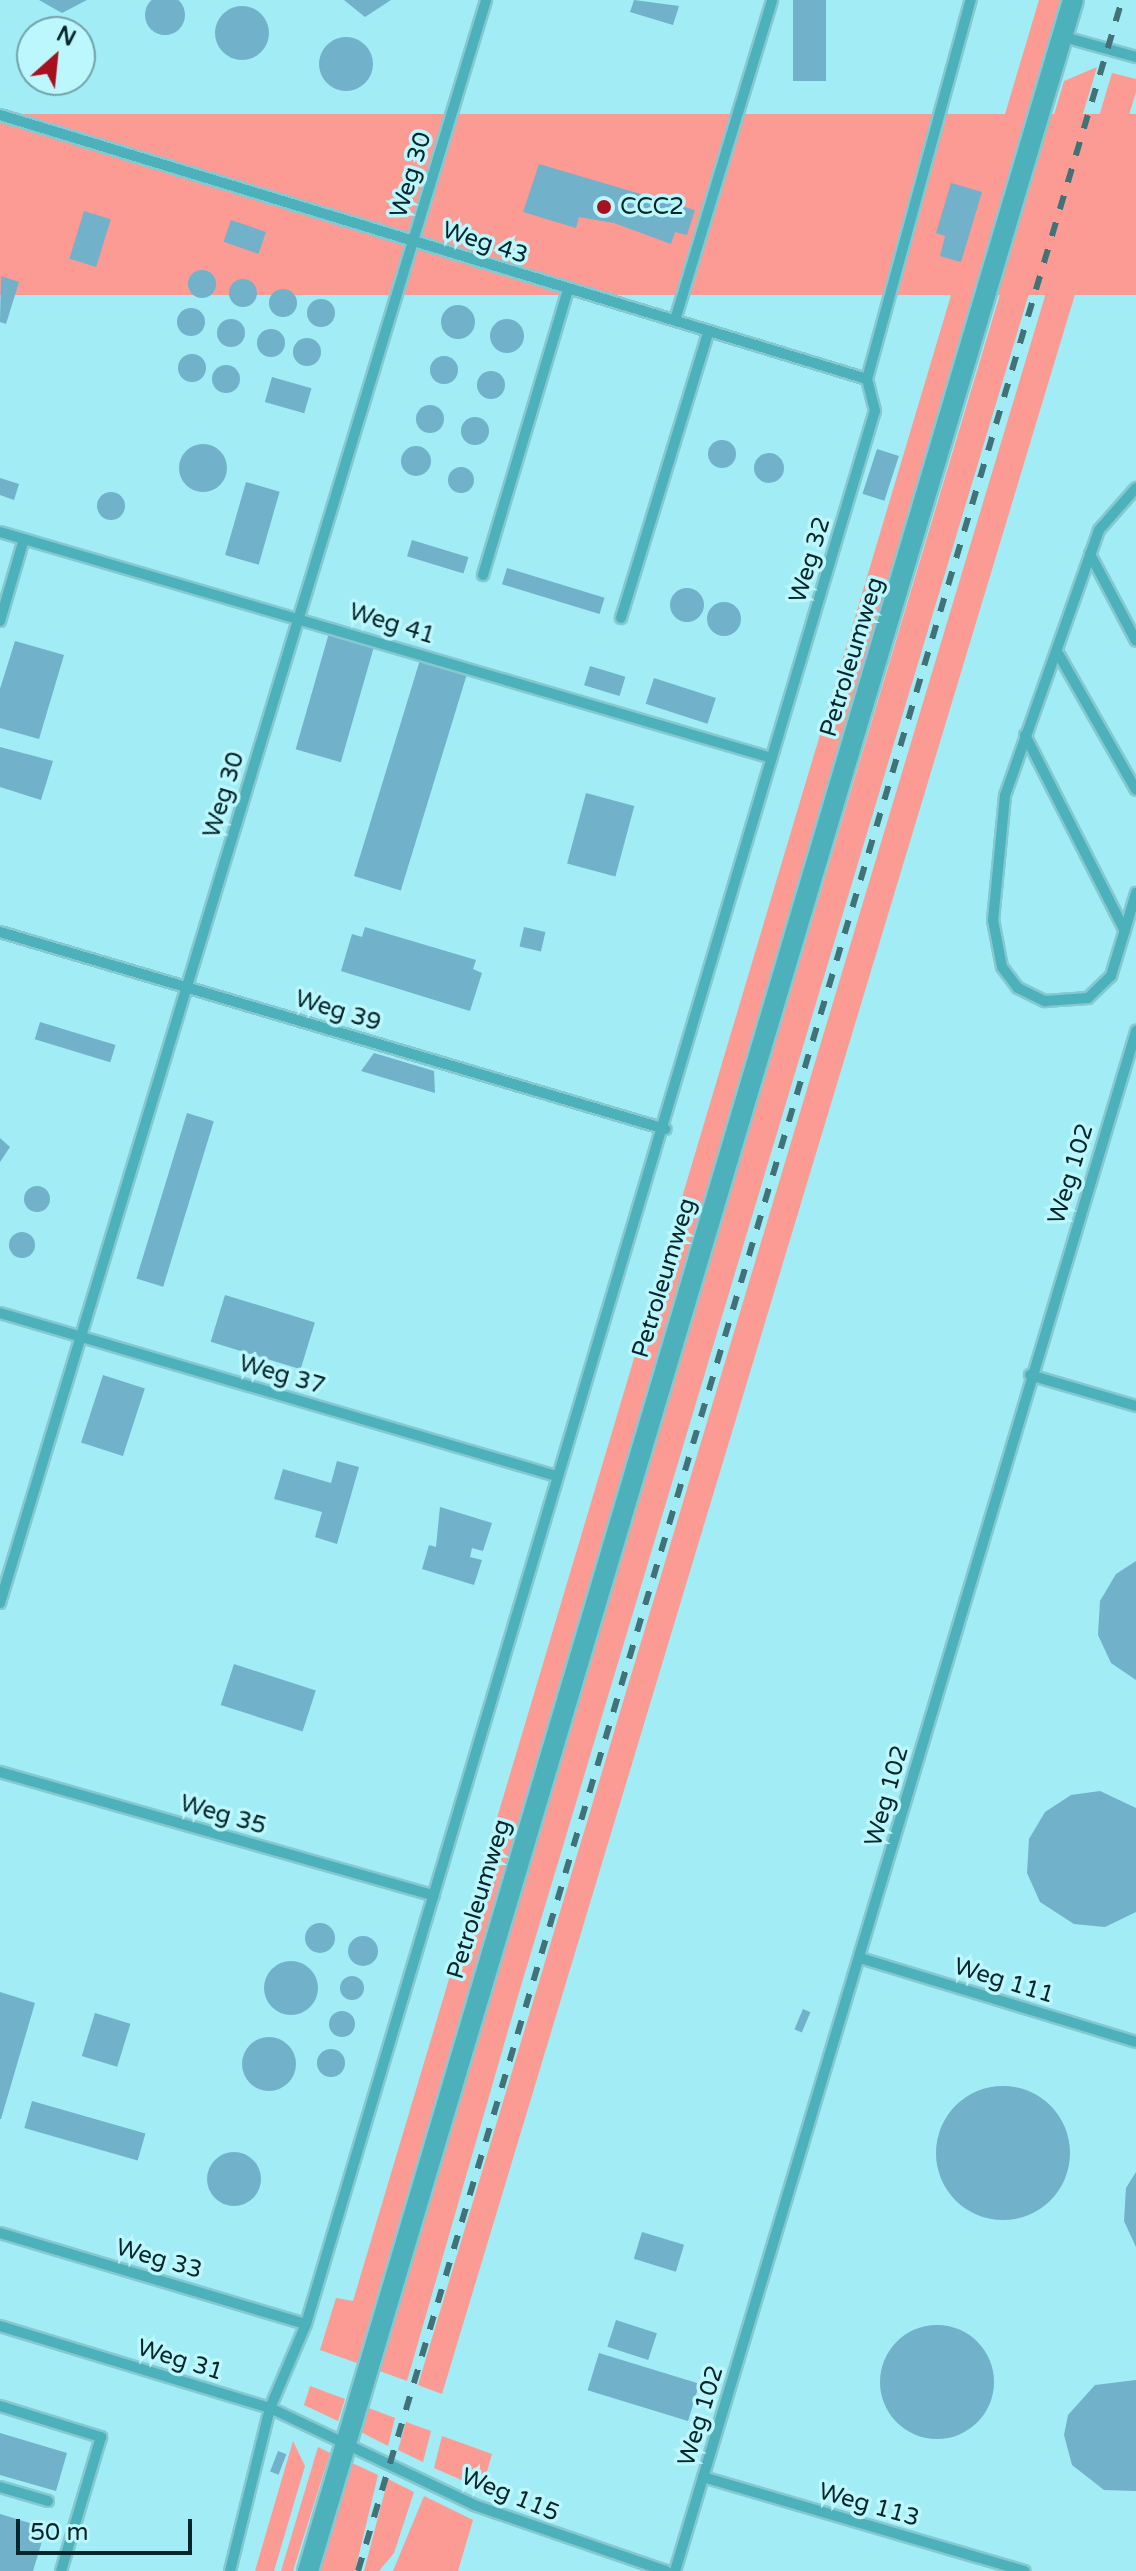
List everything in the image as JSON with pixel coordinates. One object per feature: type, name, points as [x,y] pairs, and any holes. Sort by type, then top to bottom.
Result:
[{"type":"street","name":"Petroleumweg","points":[[308,2571],[1073,0]]},
{"type":"lane","name":"Weg 30","points":[[0,1603],[486,0]]},
{"type":"lane","points":[[675,320],[772,0]]},
{"type":"lane","name":"Weg 32","points":[[230,2571],[270,2408],[306,2324],[434,1896],[553,1475],[665,1129],[875,411],[867,379],[971,0]]},
{"type":"lane","points":[[1064,37],[1136,57]]},
{"type":"lane","name":"Weg 43","points":[[0,115],[867,379]]},
{"type":"lane","points":[[483,575],[568,290]]},
{"type":"lane","points":[[621,618],[709,331]]},
{"type":"lane","points":[[1136,488],[1099,530],[1059,655],[1025,735],[1005,796],[993,920],[1002,967],[1018,988],[1045,1001],[1088,998],[1111,976],[1136,893]]},
{"type":"lane","name":"Weg 41","points":[[0,532],[299,617],[772,758]]},
{"type":"lane","points":[[0,621],[24,539]]},
{"type":"lane","points":[[1090,554],[1136,641]]},
{"type":"lane","points":[[1059,655],[1136,790]]},
{"type":"lane","points":[[1025,735],[1125,931]]},
{"type":"lane","name":"Weg 39","points":[[0,932],[665,1129]]},
{"type":"lane","name":"Weg 102","points":[[675,2571],[860,1958],[1030,1375],[1136,1031]]},
{"type":"lane","name":"Weg 37","points":[[0,1313],[553,1475]]},
{"type":"lane","points":[[1030,1375],[1136,1406]]},
{"type":"lane","name":"Weg 35","points":[[1,1775],[434,1896]]},
{"type":"lane","name":"Weg 111","points":[[860,1958],[1136,2042]]},
{"type":"lane","name":"Weg 33","points":[[0,2233],[306,2324]]},
{"type":"lane","name":"Weg 31","points":[[0,2326],[270,2408],[344,2443]]},
{"type":"lane","points":[[0,2406],[101,2437],[61,2571]]},
{"type":"lane","name":"Weg 115","points":[[344,2443],[474,2505],[666,2571]]},
{"type":"lane","name":"Weg 113","points":[[703,2477],[1025,2571]]},
{"type":"lane","points":[[0,2487],[48,2501]]},
{"type":"shaded area","points":[[1039,0],[1062,0],[357,2363],[320,2350],[336,2298],[353,2301]]},
{"type":"shaded area","points":[[1097,67],[518,1996],[407,2381],[377,2370],[1064,81]]},
{"type":"shaded area","points":[[1112,73],[1136,79],[1136,92],[442,2394],[418,2385]]},
{"type":"shaded area","points":[[0,114],[1136,114],[1136,295],[0,295]]},
{"type":"shaded area","points":[[310,2386],[345,2399],[338,2421],[304,2405]]},
{"type":"shaded area","points":[[366,2407],[395,2418],[388,2446],[359,2431]]},
{"type":"shaded area","points":[[406,2422],[431,2431],[423,2462],[398,2450]]},
{"type":"shaded area","points":[[442,2436],[492,2454],[482,2489],[434,2468]]},
{"type":"shaded area","points":[[293,2441],[305,2466],[274,2571],[255,2571]]},
{"type":"shaded area","points":[[318,2447],[330,2453],[293,2571],[281,2571]]},
{"type":"shaded area","points":[[350,2462],[378,2475],[355,2571],[317,2571]]},
{"type":"shaded area","points":[[388,2479],[414,2492],[394,2553],[379,2571],[364,2571]]},
{"type":"shaded area","points":[[424,2496],[473,2520],[458,2571],[393,2571]]},
{"type":"building","points":[[165,-5],[179,1],[185,15],[179,29],[165,35],[151,29],[145,15],[151,1]]},
{"type":"building","points":[[39,0],[87,0],[62,13]]},
{"type":"building","points":[[344,0],[391,0],[365,17]]},
{"type":"building","points":[[634,0],[679,6],[673,25],[630,12]]},
{"type":"building","points":[[793,0],[826,0],[826,81],[793,81]]},
{"type":"building","points":[[242,6],[261,14],[269,33],[261,52],[242,60],[223,52],[215,33],[223,14]]},
{"type":"building","points":[[346,37],[365,45],[373,64],[365,83],[346,91],[327,83],[319,64],[327,45]]},
{"type":"building","name":"CCC2","points":[[539,164],[695,210],[687,235],[675,232],[671,244],[614,223],[579,217],[576,228],[523,212]]},
{"type":"building","points":[[951,183],[982,192],[961,262],[940,256],[945,236],[936,233]]},
{"type":"building","points":[[84,211],[111,219],[96,267],[69,259]]},
{"type":"building","points":[[231,220],[266,232],[258,254],[224,242]]},
{"type":"building","points":[[202,270],[212,274],[216,284],[212,294],[202,298],[192,294],[188,284],[192,274]]},
{"type":"building","points":[[1,276],[19,282],[6,324],[0,322]]},
{"type":"building","points":[[243,279],[253,283],[257,293],[253,303],[243,307],[233,303],[229,293],[233,283]]},
{"type":"building","points":[[283,289],[293,293],[297,303],[293,313],[283,317],[273,313],[269,303],[273,293]]},
{"type":"building","points":[[321,299],[331,303],[335,313],[331,323],[321,327],[311,323],[307,313],[311,303]]},
{"type":"building","points":[[458,305],[470,310],[475,322],[470,334],[458,339],[446,334],[441,322],[446,310]]},
{"type":"building","points":[[191,308],[201,312],[205,322],[201,332],[191,336],[181,332],[177,322],[181,312]]},
{"type":"building","points":[[231,319],[241,323],[245,333],[241,343],[231,347],[221,343],[217,333],[221,323]]},
{"type":"building","points":[[507,319],[519,324],[524,336],[519,348],[507,353],[495,348],[490,336],[495,324]]},
{"type":"building","points":[[271,329],[281,333],[285,343],[281,353],[271,357],[261,353],[257,343],[261,333]]},
{"type":"building","points":[[307,338],[317,342],[321,352],[317,362],[307,366],[297,362],[293,352],[297,342]]},
{"type":"building","points":[[192,354],[202,358],[206,368],[202,378],[192,382],[182,378],[178,368],[182,358]]},
{"type":"building","points":[[444,356],[454,360],[458,370],[454,380],[444,384],[434,380],[430,370],[434,360]]},
{"type":"building","points":[[226,365],[236,369],[240,379],[236,389],[226,393],[216,389],[212,379],[216,369]]},
{"type":"building","points":[[491,371],[501,375],[505,385],[501,395],[491,399],[481,395],[477,385],[481,375]]},
{"type":"building","points":[[272,377],[311,388],[304,413],[265,402]]},
{"type":"building","points":[[430,405],[440,409],[444,419],[440,429],[430,433],[420,429],[416,419],[420,409]]},
{"type":"building","points":[[475,417],[485,421],[489,431],[485,441],[475,445],[465,441],[461,431],[465,421]]},
{"type":"building","points":[[722,440],[732,444],[736,454],[732,464],[722,468],[712,464],[708,454],[712,444]]},
{"type":"building","points":[[203,444],[220,451],[227,468],[220,485],[203,492],[186,485],[179,468],[186,451]]},
{"type":"building","points":[[416,446],[422,447],[430,455],[430,467],[422,475],[416,476],[410,475],[402,467],[401,461],[402,455],[410,447]]},
{"type":"building","points":[[877,449],[899,456],[884,501],[862,494]]},
{"type":"building","points":[[769,453],[780,457],[784,468],[780,479],[769,483],[758,479],[754,468],[758,457]]},
{"type":"building","points":[[461,467],[470,471],[474,480],[470,489],[461,493],[452,489],[448,480],[452,471]]},
{"type":"building","points":[[0,478],[19,484],[14,500],[0,495]]},
{"type":"building","points":[[246,482],[280,492],[259,565],[225,555]]},
{"type":"building","points":[[111,492],[121,496],[125,506],[121,516],[111,520],[101,516],[97,506],[101,496]]},
{"type":"building","points":[[412,540],[468,557],[463,574],[407,556]]},
{"type":"building","points":[[507,568],[605,598],[600,614],[502,584]]},
{"type":"building","points":[[687,588],[699,593],[704,605],[699,617],[687,622],[675,617],[670,605],[675,593]]},
{"type":"building","points":[[724,602],[736,607],[741,619],[736,631],[724,636],[712,631],[707,619],[712,607]]},
{"type":"building","points":[[329,633],[374,646],[341,762],[296,749]]},
{"type":"building","points":[[15,641],[64,655],[39,739],[0,728],[0,689]]},
{"type":"building","points":[[420,660],[467,674],[401,890],[354,876]]},
{"type":"building","points":[[590,666],[625,677],[620,696],[584,685]]},
{"type":"building","points":[[654,678],[716,698],[707,724],[646,704]]},
{"type":"building","points":[[0,747],[53,761],[41,800],[0,787]]},
{"type":"building","points":[[586,793],[634,806],[615,876],[567,864]]},
{"type":"building","points":[[365,927],[476,960],[473,969],[482,973],[470,1011],[341,971],[352,934],[362,937]]},
{"type":"building","points":[[524,927],[545,932],[541,951],[520,946]]},
{"type":"building","points":[[40,1022],[116,1045],[110,1062],[35,1039]]},
{"type":"building","points":[[374,1053],[434,1071],[435,1093],[361,1071]]},
{"type":"building","points":[[187,1113],[214,1121],[163,1287],[136,1278]]},
{"type":"building","points":[[0,1138],[10,1147],[0,1162]]},
{"type":"building","points":[[37,1186],[46,1190],[50,1199],[46,1208],[37,1212],[28,1208],[24,1199],[28,1190]]},
{"type":"building","points":[[22,1232],[31,1236],[35,1245],[31,1254],[22,1258],[13,1254],[9,1245],[13,1236]]},
{"type":"building","points":[[225,1295],[315,1322],[301,1369],[211,1342]]},
{"type":"building","points":[[103,1375],[145,1389],[123,1456],[81,1443]]},
{"type":"building","points":[[337,1461],[359,1467],[337,1544],[315,1537],[322,1512],[274,1499],[283,1469],[331,1483]]},
{"type":"building","points":[[440,1507],[492,1523],[483,1551],[472,1548],[470,1557],[482,1560],[474,1585],[422,1569],[429,1545],[436,1547]]},
{"type":"building","points":[[1136,1561],[1136,1680],[1111,1663],[1098,1635],[1100,1601],[1116,1574]]},
{"type":"building","points":[[234,1664],[316,1691],[303,1731],[221,1705]]},
{"type":"building","points":[[1100,1791],[1136,1808],[1136,1912],[1105,1927],[1074,1924],[1040,1902],[1027,1873],[1029,1839],[1045,1812],[1071,1795]]},
{"type":"building","points":[[320,1923],[331,1927],[335,1938],[331,1949],[320,1953],[309,1949],[305,1938],[309,1927]]},
{"type":"building","points":[[363,1936],[373,1941],[378,1951],[373,1961],[363,1966],[353,1961],[348,1951],[353,1941]]},
{"type":"building","points":[[291,1961],[310,1969],[318,1988],[310,2007],[291,2015],[272,2007],[264,1988],[272,1969]]},
{"type":"building","points":[[352,1976],[361,1979],[364,1988],[361,1997],[352,2000],[343,1997],[340,1988],[343,1979]]},
{"type":"building","points":[[0,1992],[35,2003],[1,2119],[0,2119]]},
{"type":"building","points":[[803,2009],[810,2012],[802,2032],[794,2029]]},
{"type":"building","points":[[342,2011],[351,2015],[355,2024],[351,2033],[342,2037],[333,2033],[329,2024],[333,2015]]},
{"type":"building","points":[[95,2013],[130,2024],[117,2067],[82,2056]]},
{"type":"building","points":[[269,2037],[288,2045],[296,2064],[288,2083],[269,2091],[250,2083],[242,2064],[250,2045]]},
{"type":"building","points":[[331,2049],[341,2053],[345,2063],[341,2073],[331,2077],[321,2073],[317,2063],[321,2053]]},
{"type":"building","points":[[1003,2086],[1029,2091],[1050,2106],[1065,2127],[1070,2153],[1065,2179],[1050,2200],[1029,2215],[1003,2220],[977,2215],[956,2200],[941,2179],[936,2153],[941,2127],[956,2106],[977,2091]]},
{"type":"building","points":[[32,2101],[145,2134],[138,2160],[24,2128]]},
{"type":"building","points":[[234,2152],[253,2160],[261,2179],[253,2198],[234,2206],[215,2198],[207,2179],[215,2160]]},
{"type":"building","points":[[1136,2172],[1136,2247],[1124,2221],[1126,2188]]},
{"type":"building","points":[[642,2232],[684,2245],[676,2272],[634,2259]]},
{"type":"building","points":[[616,2320],[657,2333],[648,2360],[607,2347]]},
{"type":"building","points":[[937,2325],[959,2329],[978,2341],[990,2360],[994,2382],[990,2404],[978,2423],[959,2435],[937,2439],[915,2435],[896,2423],[884,2404],[880,2382],[884,2360],[896,2341],[915,2329]]},
{"type":"building","points":[[599,2353],[699,2384],[688,2421],[588,2390]]},
{"type":"building","points":[[1136,2380],[1136,2491],[1104,2490],[1072,2465],[1064,2435],[1068,2415],[1095,2385]]},
{"type":"building","points":[[0,2433],[67,2453],[56,2491],[0,2475]]},
{"type":"building","points":[[278,2451],[286,2454],[279,2475],[270,2472]]},
{"type":"building","points":[[0,2514],[46,2528],[33,2571],[0,2571]]},
{"type":"railway","points":[[358,2571],[1122,0]]},
{"type":"place","name":"CCC2","points":[[604,207]]}]
